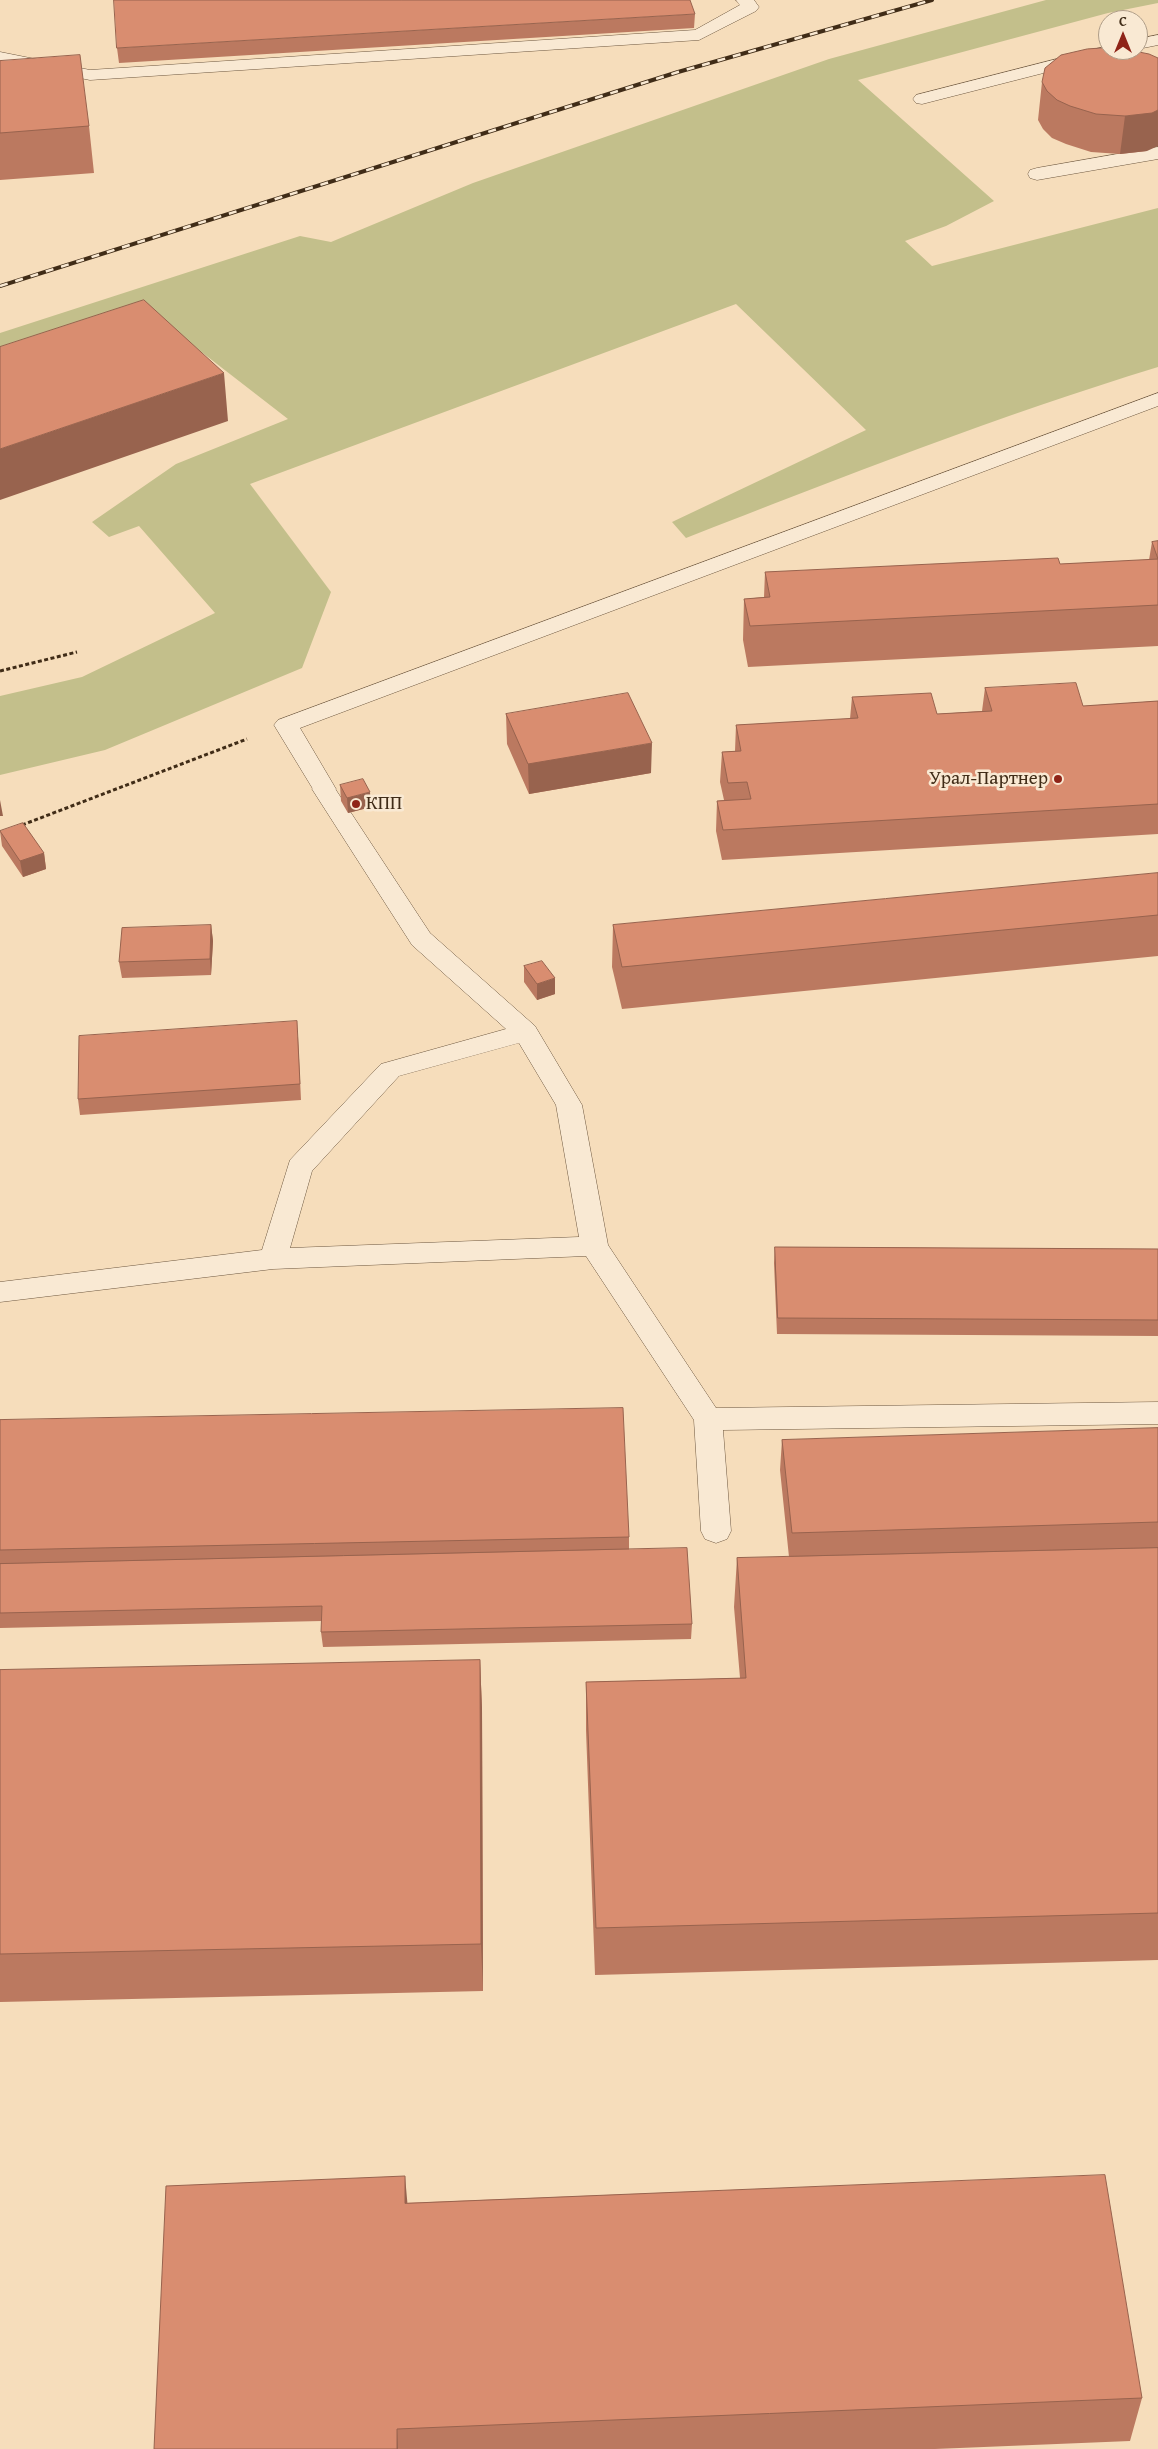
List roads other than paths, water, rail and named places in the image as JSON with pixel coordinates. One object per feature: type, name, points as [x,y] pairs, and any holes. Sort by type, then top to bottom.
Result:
[{"type":"street","points":[[0,57],[90,75],[699,36],[750,7],[746,0]]},
{"type":"street","points":[[922,99],[1098,54]]},
{"type":"street","points":[[1037,174],[1158,153]]},
{"type":"street","points":[[716,1531],[708,1419],[594,1246],[569,1105],[526,1032],[421,939],[324,789],[286,725],[1158,399]]},
{"type":"street","points":[[274,1259],[300,1167],[390,1070],[526,1032]]},
{"type":"street","points":[[0,1292],[274,1259],[594,1246]]},
{"type":"street","points":[[708,1419],[1158,1413]]},
{"type":"railway","points":[[0,286],[678,72],[932,0]]},
{"type":"place","name":"Урал-Партнер","points":[[1058,779]]},
{"type":"place","name":"КПП","points":[[356,804]]}]
